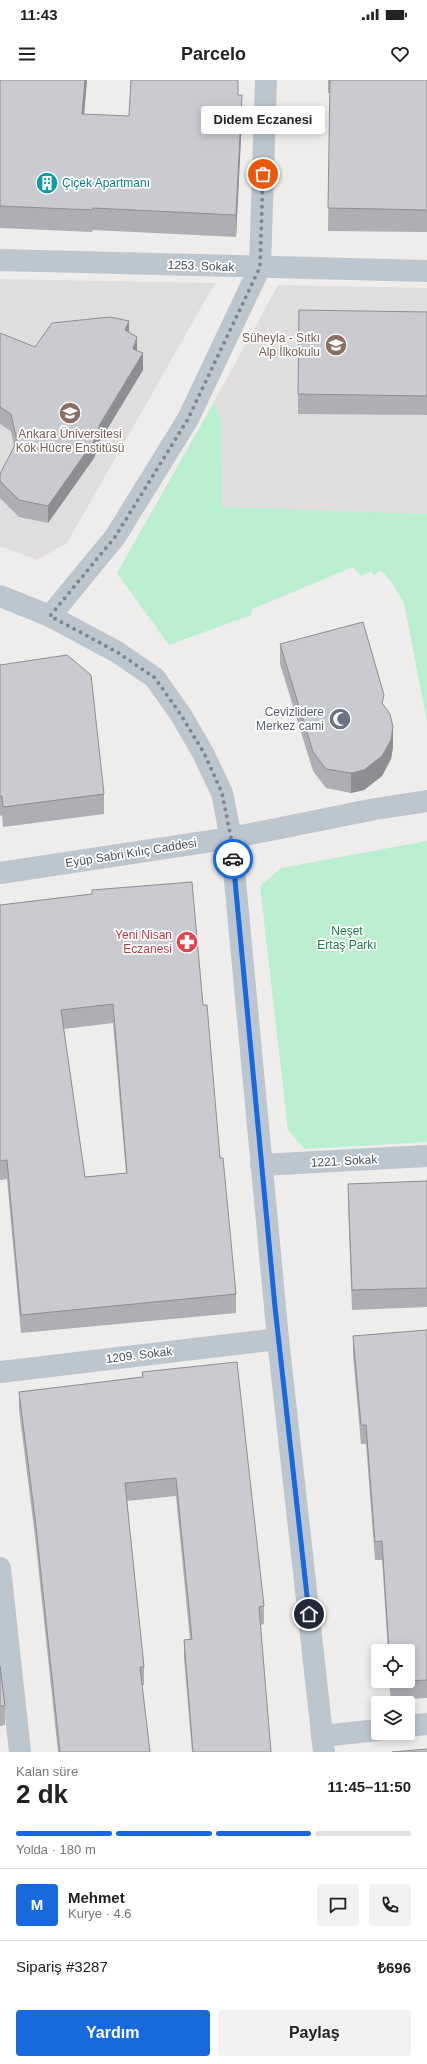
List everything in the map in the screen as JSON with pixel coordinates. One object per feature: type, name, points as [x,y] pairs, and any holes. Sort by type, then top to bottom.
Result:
[{"type":"street","points":[[50,616],[115,537],[188,419],[260,267],[266,80]]},
{"type":"street","name":"1253. Sokak","points":[[0,260],[427,271]]},
{"type":"street","points":[[0,596],[50,616],[117,652],[155,678],[181,715],[204,753],[222,793],[231,838],[278,1339],[323,1744],[371,1732]]},
{"type":"street","name":"Eyüp Sabri Kılıç Caddesi","points":[[0,873],[231,838],[375,809],[427,801]]},
{"type":"street","name":"1221. Sokak","points":[[261,1165],[427,1156]]},
{"type":"street","name":"1209. Sokak","points":[[0,1372],[278,1339]]},
{"type":"street","points":[[0,1568],[20,1752]]},
{"type":"street","points":[[415,1725],[427,1724]]},
{"type":"shaded area","name":"Ankara Üniversitesi Kök Hücre Enstitüsü","points":[[0,279],[215,283],[67,543],[37,560],[0,546]]},
{"type":"shaded area","name":"Süheyla - Sıtkı Alp İlkokulu","points":[[278,285],[427,288],[427,514],[221,511],[221,421],[214,402]]},
{"type":"green space","points":[[214,402],[221,421],[222,507],[427,514],[427,721],[404,603],[392,583],[381,570],[374,575],[371,571],[361,576],[353,567],[252,609],[251,615],[169,645],[117,573]]},
{"type":"green space","name":"Neşet Ertaş Parkı","points":[[427,841],[427,1142],[305,1149],[288,1130],[260,886],[281,868]]},
{"type":"building","points":[[0,80],[85,80],[82,114],[129,116],[131,80],[238,80],[238,95],[242,95],[236,215],[93,208],[92,210],[0,206]]},
{"type":"building","points":[[330,80],[427,80],[427,210],[328,208]]},
{"type":"building","points":[[299,310],[427,312],[427,396],[298,394]]},
{"type":"building","points":[[110,317],[129,321],[125,330],[137,337],[133,349],[143,353],[100,424],[94,441],[48,506],[19,500],[0,481],[0,474],[17,441],[11,414],[0,407],[0,333],[35,347],[52,323]]},
{"type":"building","name":"Cevizlidere Merkez cami","points":[[363,622],[384,695],[382,703],[390,714],[393,727],[391,740],[382,756],[364,770],[351,773],[326,769],[313,752],[280,644]]},
{"type":"building","points":[[67,655],[91,675],[104,794],[3,807],[2,796],[0,796],[0,665]]},
{"type":"building","points":[[192,882],[203,1005],[207,1005],[220,1158],[223,1158],[236,1294],[21,1315],[7,1160],[0,1161],[0,905],[92,894],[92,890]],"holes":[[[113,1004],[127,1173],[85,1177],[61,1010]]]},
{"type":"building","points":[[427,1181],[427,1288],[352,1290],[348,1184]]},
{"type":"building","points":[[427,1330],[427,1680],[415,1681],[415,1644],[389,1644],[382,1541],[375,1542],[366,1425],[361,1425],[353,1336]]},
{"type":"building","points":[[237,1362],[264,1606],[259,1607],[271,1752],[193,1752],[184,1640],[192,1639],[176,1478],[125,1483],[144,1667],[140,1667],[150,1752],[60,1752],[35,1518],[19,1392],[143,1377],[142,1372]]},
{"type":"building","points":[[0,1666],[5,1706],[0,1706]]},
{"type":"building","points":[[427,1749],[427,1752],[392,1752]]},
{"type":"way so far","points":[[233,859],[231,838],[222,793],[204,753],[181,715],[155,678],[117,652],[50,616],[115,537],[188,419],[260,267],[263,174]]},
{"type":"place","name":"Didem Eczanesi","points":[[263,174]]},
{"type":"place","name":"Çiçek Apartmanı","points":[[47,183]]},
{"type":"place","name":"Süheyla - Sıtkı Alp İlkokulu","points":[[336,345]]},
{"type":"place","name":"Ankara Üniversitesi Kök Hücre Enstitüsü","points":[[70,413]]},
{"type":"place","name":"Cevizlidere Merkez cami","points":[[340,719]]},
{"type":"place","name":"Yeni Nisan Eczanesi","points":[[187,942]]},
{"type":"route","points":[[233,859],[275,1307],[309,1614]]}]
